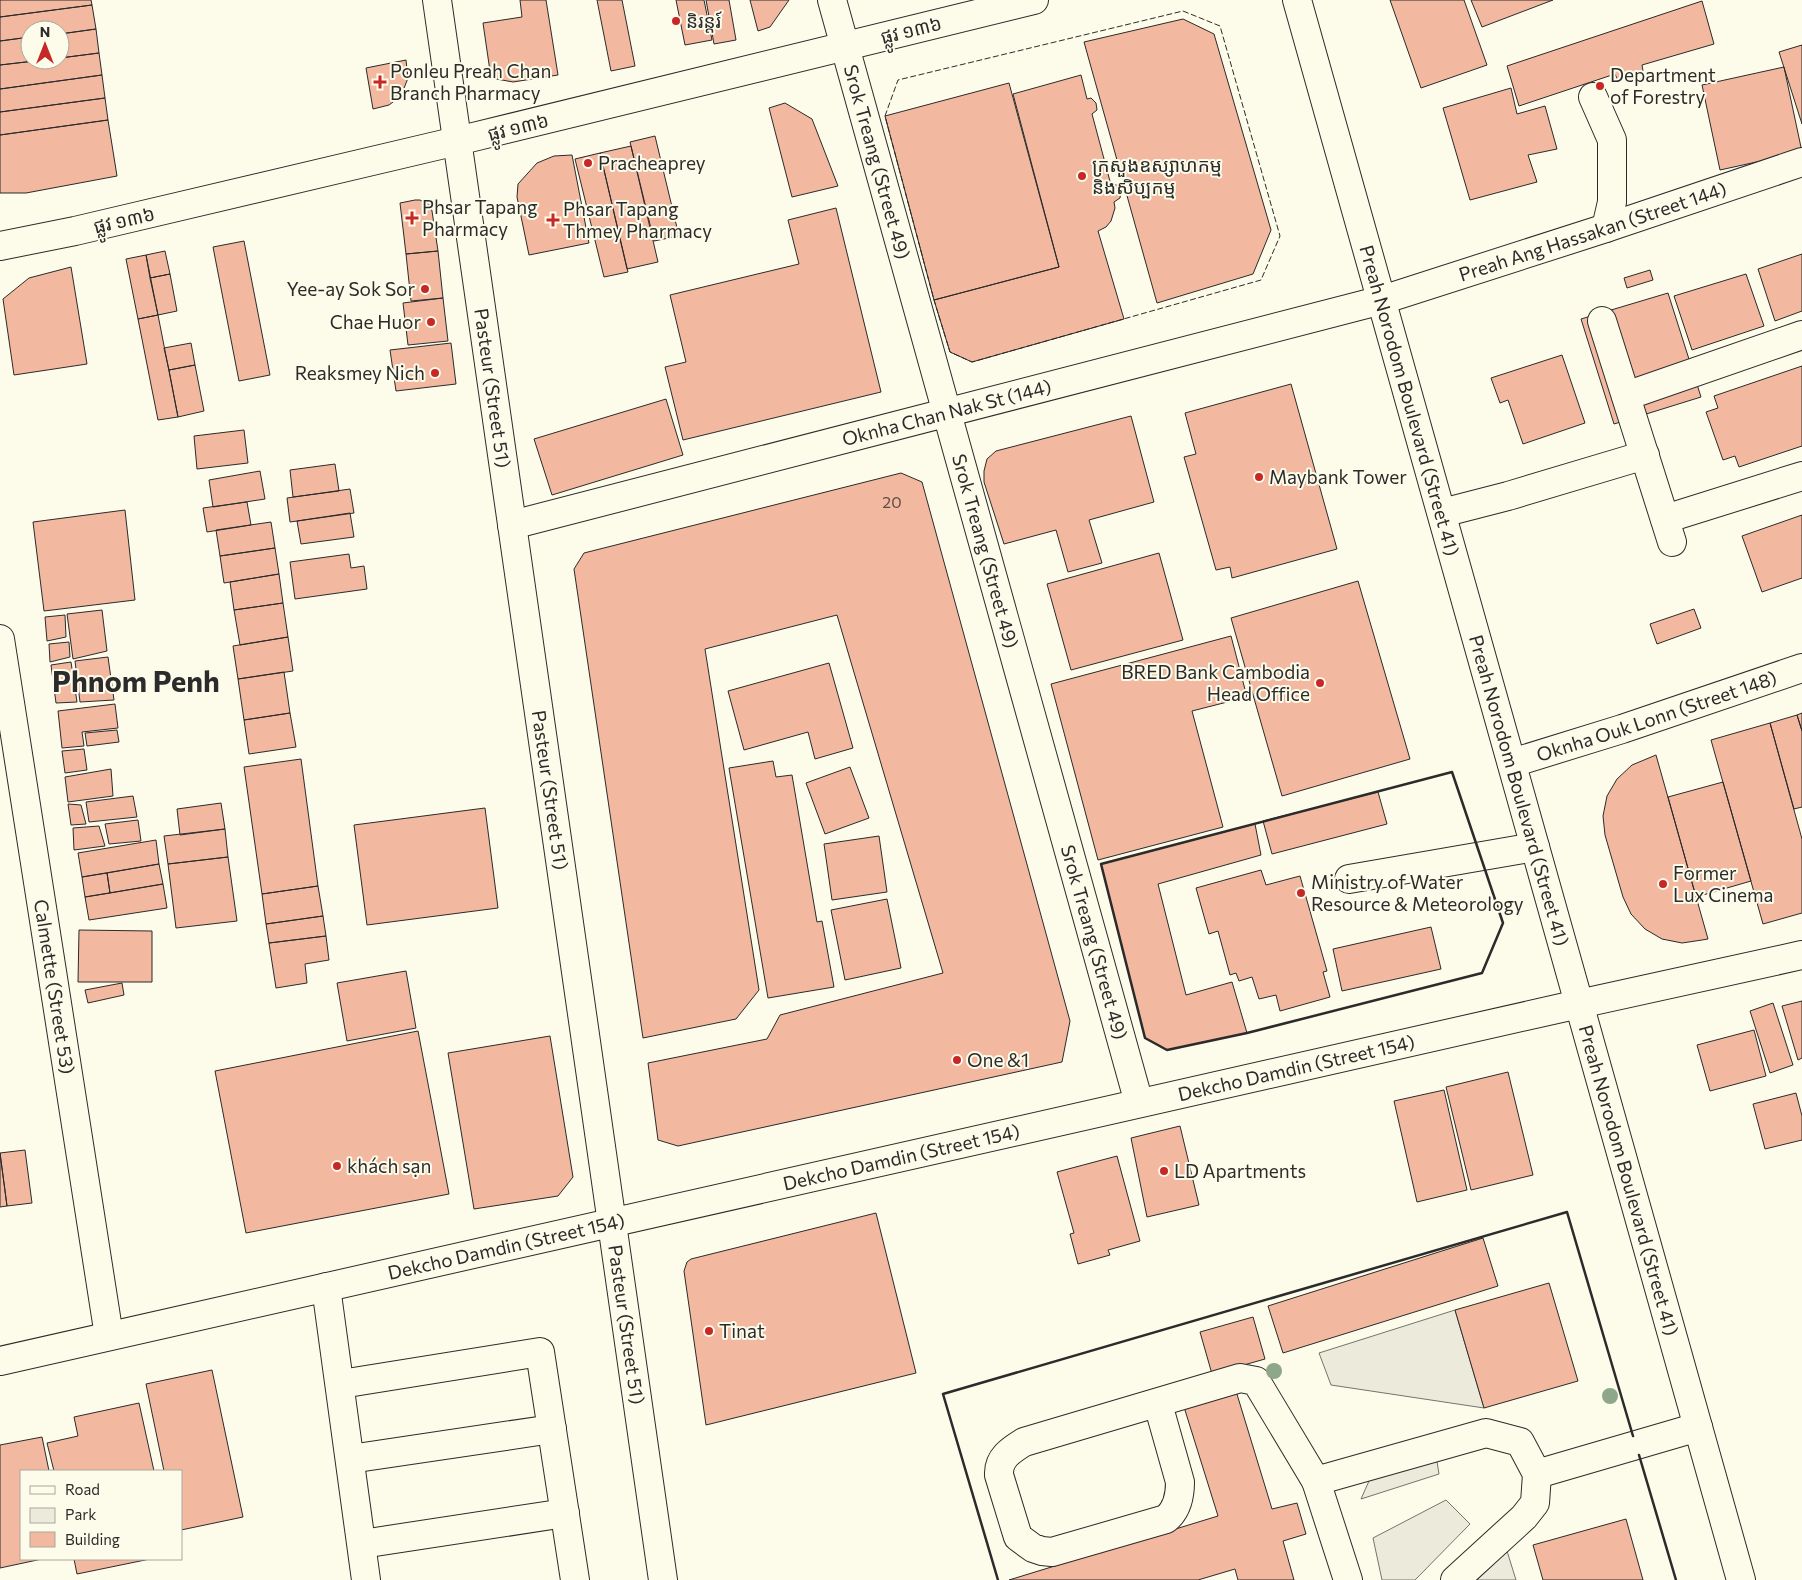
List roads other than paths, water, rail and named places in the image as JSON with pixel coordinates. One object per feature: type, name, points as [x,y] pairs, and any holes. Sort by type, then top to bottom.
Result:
[{"type":"street","name":"Pasteur (Street 51)","points":[[437,0],[664,1580]]},
{"type":"street","name":"Srok Treang (Street 49)","points":[[832,0],[1139,1103]]},
{"type":"street","name":"ផ្លូវ ១៣៦","points":[[0,246],[75,232],[458,141],[1034,0]]},
{"type":"street","name":"Preah Norodom Boulevard (Street 41)","points":[[1297,0],[1741,1580]]},
{"type":"street","points":[[1593,97],[1612,140],[1612,202],[1606,228]]},
{"type":"street","name":"Preah Ang Hassakan (Street 144)","points":[[1382,300],[1606,228],[1802,162]]},
{"type":"street","name":"Oknha Chan Nak St (144)","points":[[512,525],[1382,300]]},
{"type":"street","points":[[1602,321],[1668,530],[1802,476]]},
{"type":"street","points":[[1626,396],[1802,335]]},
{"type":"street","points":[[1442,513],[1508,496],[1645,455]]},
{"type":"street","name":"Calmette (Street 53)","points":[[0,639],[109,1336]]},
{"type":"street","name":"Oknha Ouk Lonn (Street 148)","points":[[1512,763],[1622,729],[1802,668]]},
{"type":"street","points":[[1349,879],[1535,847]]},
{"type":"street","name":"Dekcho Damdin (Street 154)","points":[[0,1361],[1802,955]]},
{"type":"street","points":[[326,1287],[341,1384],[366,1580]]},
{"type":"street","points":[[341,1384],[540,1352],[575,1580]]},
{"type":"street","points":[[1158,1404],[1180,1482],[1180,1493],[1171,1515],[1166,1519],[1052,1552],[1033,1548],[1018,1537],[999,1475],[1001,1463],[1007,1453],[1024,1442],[1158,1404],[1240,1378],[1256,1381],[1316,1481],[1348,1580]]},
{"type":"street","points":[[1537,1474],[1698,1427]]},
{"type":"street","points":[[350,1459],[552,1428]]},
{"type":"street","points":[[1316,1481],[1486,1433],[1520,1442],[1537,1474],[1535,1502],[1524,1517],[1455,1580]]},
{"type":"street","points":[[362,1544],[565,1513]]},
{"type":"place","name":"និរន្តរ៍","points":[[676,21]]},
{"type":"place","name":"Ponleu Preah Chan Branch Pharmacy","points":[[380,82]]},
{"type":"place","name":"Department of Forestry","points":[[1600,86]]},
{"type":"place","name":"Pracheaprey","points":[[588,163]]},
{"type":"place","name":"ក្រសួងឧស្សាហកម្ម និងសិប្បកម្ម","points":[[1082,176]]},
{"type":"place","name":"Phsar Tapang Pharmacy","points":[[412,218]]},
{"type":"place","name":"Phsar Tapang Thmey Pharmacy","points":[[553,220]]},
{"type":"place","name":"Yee-ay Sok Sor","points":[[425,289]]},
{"type":"place","name":"Chae Huor","points":[[431,322]]},
{"type":"place","name":"Reaksmey Nich","points":[[435,373]]},
{"type":"place","name":"Maybank Tower","points":[[1259,477]]},
{"type":"place","name":"BRED Bank Cambodia Head Office","points":[[1320,683]]},
{"type":"place","name":"Former Lux Cinema","points":[[1663,884]]},
{"type":"place","name":"Ministry of Water Resource & Meteorology","points":[[1301,893]]},
{"type":"place","name":"One &1","points":[[957,1060]]},
{"type":"place","name":"khách sạn","points":[[337,1166]]},
{"type":"place","name":"LD Apartments","points":[[1164,1171]]},
{"type":"place","name":"Tinat","points":[[709,1331]]},
{"type":"district","name":"Phnom Penh","points":[[136,682]]}]
